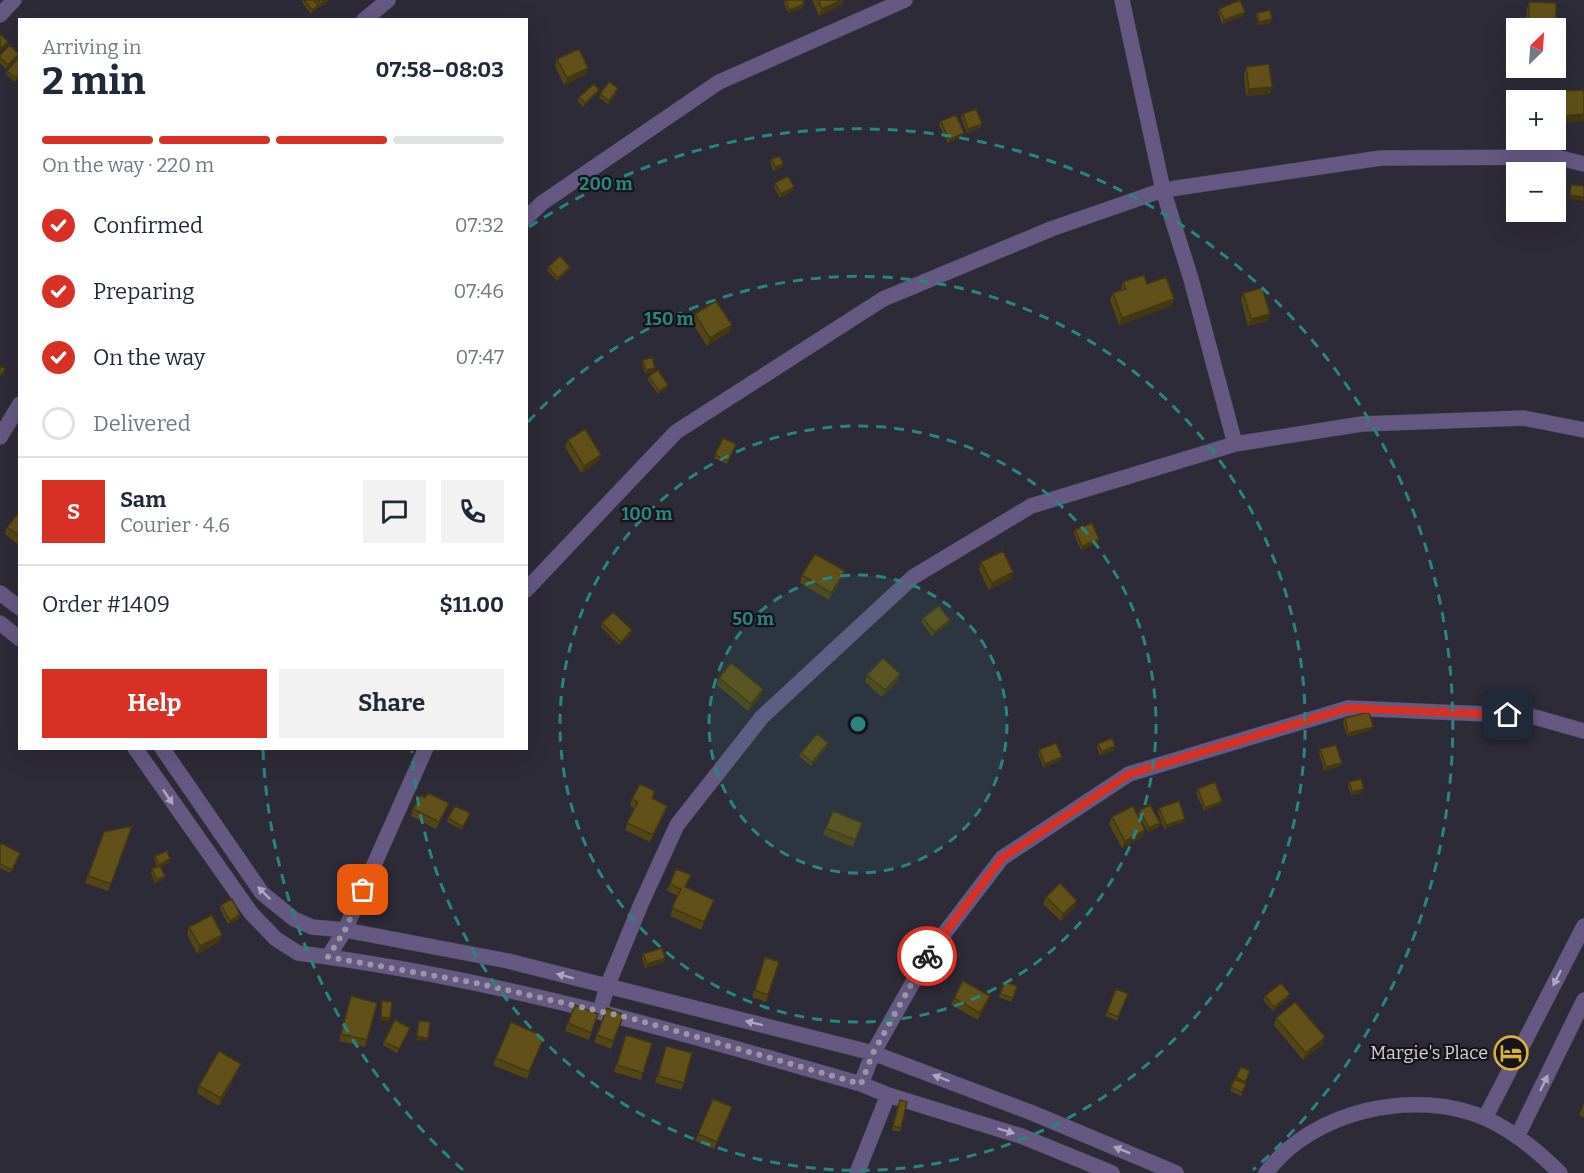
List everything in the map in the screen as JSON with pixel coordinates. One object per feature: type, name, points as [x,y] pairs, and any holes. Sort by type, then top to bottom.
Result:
[{"type":"street","points":[[0,15],[14,0]]},
{"type":"street","points":[[366,18],[388,0]]},
{"type":"street","points":[[528,216],[542,203],[719,82],[905,0]]},
{"type":"street","points":[[1122,0],[1163,190],[1191,279],[1235,444]]},
{"type":"street","points":[[528,588],[676,432],[883,299],[1051,229],[1163,190],[1381,158],[1556,158],[1584,164]]},
{"type":"street","points":[[0,437],[18,407]]},
{"type":"street","points":[[600,1011],[607,987],[677,825],[762,717],[913,577],[1031,507],[1235,444],[1362,424],[1524,418],[1584,430]]},
{"type":"street","points":[[0,593],[18,606]]},
{"type":"street","points":[[0,623],[18,637]]},
{"type":"street","points":[[861,1084],[873,1053],[930,952],[1002,858],[1129,774],[1348,708],[1531,716],[1584,731]]},
{"type":"street","points":[[136,750],[251,913],[276,939],[298,953],[476,983],[600,1011],[861,1084],[888,1095],[1021,1136],[1112,1173]]},
{"type":"street","points":[[163,750],[262,893],[294,919],[312,927],[345,930],[508,961],[873,1053],[1030,1112],[1176,1173]]},
{"type":"street","points":[[328,957],[345,930],[425,750]]},
{"type":"street","points":[[1485,1118],[1584,926]]},
{"type":"street","points":[[1518,1135],[1584,1000]]},
{"type":"street","points":[[856,1173],[888,1095]]},
{"type":"street","points":[[1266,1173],[1276,1160],[1321,1126],[1373,1107],[1430,1105],[1485,1118],[1518,1135],[1560,1173]]},
{"type":"building","points":[[304,0],[314,0],[318,6],[312,10]]},
{"type":"building","points":[[786,0],[803,0],[804,4],[789,10]]},
{"type":"building","points":[[818,0],[841,0],[822,9]]},
{"type":"building","points":[[1240,0],[1245,12],[1224,20],[1219,9]]},
{"type":"building","points":[[1529,2],[1556,3],[1556,18],[1529,18]]},
{"type":"building","points":[[1270,10],[1272,19],[1259,22],[1257,13]]},
{"type":"building","points":[[0,33],[8,42],[0,49]]},
{"type":"building","points":[[10,45],[18,53],[8,65],[0,58],[0,55]]},
{"type":"building","points":[[579,49],[588,68],[567,78],[557,59]]},
{"type":"building","points":[[18,58],[18,76],[16,78],[7,71]]},
{"type":"building","points":[[1269,64],[1272,87],[1249,89],[1246,67]]},
{"type":"building","points":[[609,82],[618,88],[609,101],[600,94]]},
{"type":"building","points":[[594,84],[599,90],[585,103],[579,97]]},
{"type":"building","points":[[1584,90],[1584,114],[1566,116],[1566,91]]},
{"type":"building","points":[[976,109],[982,124],[968,129],[963,114]]},
{"type":"building","points":[[956,115],[964,133],[949,140],[941,121]]},
{"type":"building","points":[[780,156],[783,164],[775,167],[772,159]]},
{"type":"building","points":[[788,176],[794,187],[781,194],[775,183]]},
{"type":"building","points":[[1571,185],[1584,186],[1584,197],[1570,195]]},
{"type":"building","points":[[560,256],[570,267],[558,278],[548,267]]},
{"type":"building","points":[[1144,275],[1147,284],[1166,277],[1174,299],[1122,318],[1113,293],[1126,289],[1123,282]]},
{"type":"building","points":[[1262,288],[1270,314],[1251,319],[1243,293]]},
{"type":"building","points":[[716,301],[732,325],[710,338],[695,314]]},
{"type":"building","points":[[652,357],[655,368],[646,370],[643,360]]},
{"type":"building","points":[[0,366],[5,369],[0,377]]},
{"type":"building","points":[[658,370],[668,385],[659,391],[649,376]]},
{"type":"building","points":[[585,429],[601,455],[584,466],[568,440]]},
{"type":"building","points":[[723,438],[736,444],[728,461],[715,455]]},
{"type":"building","points":[[18,513],[18,535],[7,527]]},
{"type":"building","points":[[1092,523],[1099,539],[1082,546],[1075,530]]},
{"type":"building","points":[[1003,551],[1013,572],[992,583],[981,562]]},
{"type":"building","points":[[815,554],[845,571],[831,593],[802,575]]},
{"type":"building","points":[[939,606],[950,620],[934,632],[923,618]]},
{"type":"building","points":[[613,612],[632,630],[621,642],[602,623]]},
{"type":"building","points":[[883,658],[900,674],[885,690],[867,675]]},
{"type":"building","points":[[731,663],[763,689],[751,704],[719,678]]},
{"type":"building","points":[[1369,712],[1373,727],[1348,733],[1345,718]]},
{"type":"building","points":[[817,734],[828,743],[812,762],[801,753]]},
{"type":"building","points":[[1112,738],[1115,746],[1102,752],[1098,744]]},
{"type":"building","points":[[1056,743],[1062,757],[1045,764],[1039,750]]},
{"type":"building","points":[[1336,745],[1342,763],[1326,767],[1320,749]]},
{"type":"building","points":[[1361,779],[1364,789],[1352,792],[1349,782]]},
{"type":"building","points":[[1215,782],[1222,801],[1205,808],[1198,789]]},
{"type":"building","points":[[640,784],[655,791],[652,798],[667,806],[653,835],[627,823],[638,802],[632,799]]},
{"type":"building","points":[[428,793],[449,803],[439,822],[413,809],[421,795],[425,798]]},
{"type":"building","points":[[1179,801],[1185,819],[1166,825],[1159,808]]},
{"type":"building","points":[[1150,805],[1160,823],[1149,828],[1140,810]]},
{"type":"building","points":[[455,806],[470,813],[463,827],[448,818]]},
{"type":"building","points":[[1133,806],[1145,830],[1125,841],[1112,817]]},
{"type":"building","points":[[833,811],[862,823],[855,840],[826,828]]},
{"type":"building","points":[[132,826],[111,884],[88,876],[104,832]]},
{"type":"building","points":[[1,843],[20,853],[12,870],[0,864]]},
{"type":"building","points":[[167,851],[170,859],[159,865],[155,856]]},
{"type":"building","points":[[160,866],[165,876],[157,880],[152,869]]},
{"type":"building","points":[[676,869],[691,875],[685,887],[714,900],[704,922],[672,908],[681,889],[670,884]]},
{"type":"building","points":[[1060,883],[1077,901],[1063,914],[1046,897]]},
{"type":"building","points":[[232,899],[240,915],[230,921],[221,905]]},
{"type":"building","points":[[212,915],[222,935],[200,946],[189,927]]},
{"type":"building","points":[[662,948],[665,958],[647,964],[643,954]]},
{"type":"building","points":[[765,957],[779,962],[768,995],[755,990]]},
{"type":"building","points":[[963,981],[990,996],[980,1013],[954,998]]},
{"type":"building","points":[[1005,982],[1017,986],[1013,998],[1000,994]]},
{"type":"building","points":[[1281,983],[1290,994],[1274,1007],[1265,996]]},
{"type":"building","points":[[1116,989],[1128,994],[1118,1017],[1107,1012]]},
{"type":"building","points":[[351,996],[377,1003],[367,1040],[341,1034]]},
{"type":"building","points":[[382,1001],[392,1002],[390,1018],[381,1017]]},
{"type":"building","points":[[1295,1002],[1325,1037],[1306,1053],[1276,1018]]},
{"type":"building","points":[[575,1005],[598,1014],[591,1033],[568,1023]]},
{"type":"building","points":[[607,1008],[624,1015],[613,1041],[597,1035]]},
{"type":"building","points":[[395,1020],[410,1028],[399,1049],[384,1042]]},
{"type":"building","points":[[419,1021],[430,1022],[428,1038],[417,1036]]},
{"type":"building","points":[[511,1022],[544,1037],[529,1072],[496,1058]]},
{"type":"building","points":[[626,1035],[652,1043],[643,1073],[617,1065]]},
{"type":"building","points":[[666,1046],[692,1053],[684,1083],[658,1076]]},
{"type":"building","points":[[219,1051],[241,1064],[221,1098],[199,1086]]},
{"type":"building","points":[[1241,1067],[1250,1071],[1245,1082],[1236,1077]]},
{"type":"building","points":[[1235,1079],[1246,1084],[1242,1092],[1231,1087]]},
{"type":"building","points":[[713,1099],[732,1107],[717,1142],[698,1134]]},
{"type":"building","points":[[900,1100],[907,1102],[901,1128],[893,1126]]},
{"type":"way so far","points":[[363,890],[345,930],[328,957],[476,983],[634,1019],[861,1084],[873,1053],[927,956]]},
{"type":"place","name":"Margie's Place","points":[[1511,1053]]},
{"type":"route","points":[[927,956],[1002,858],[1129,774],[1348,708],[1508,715]]}]
